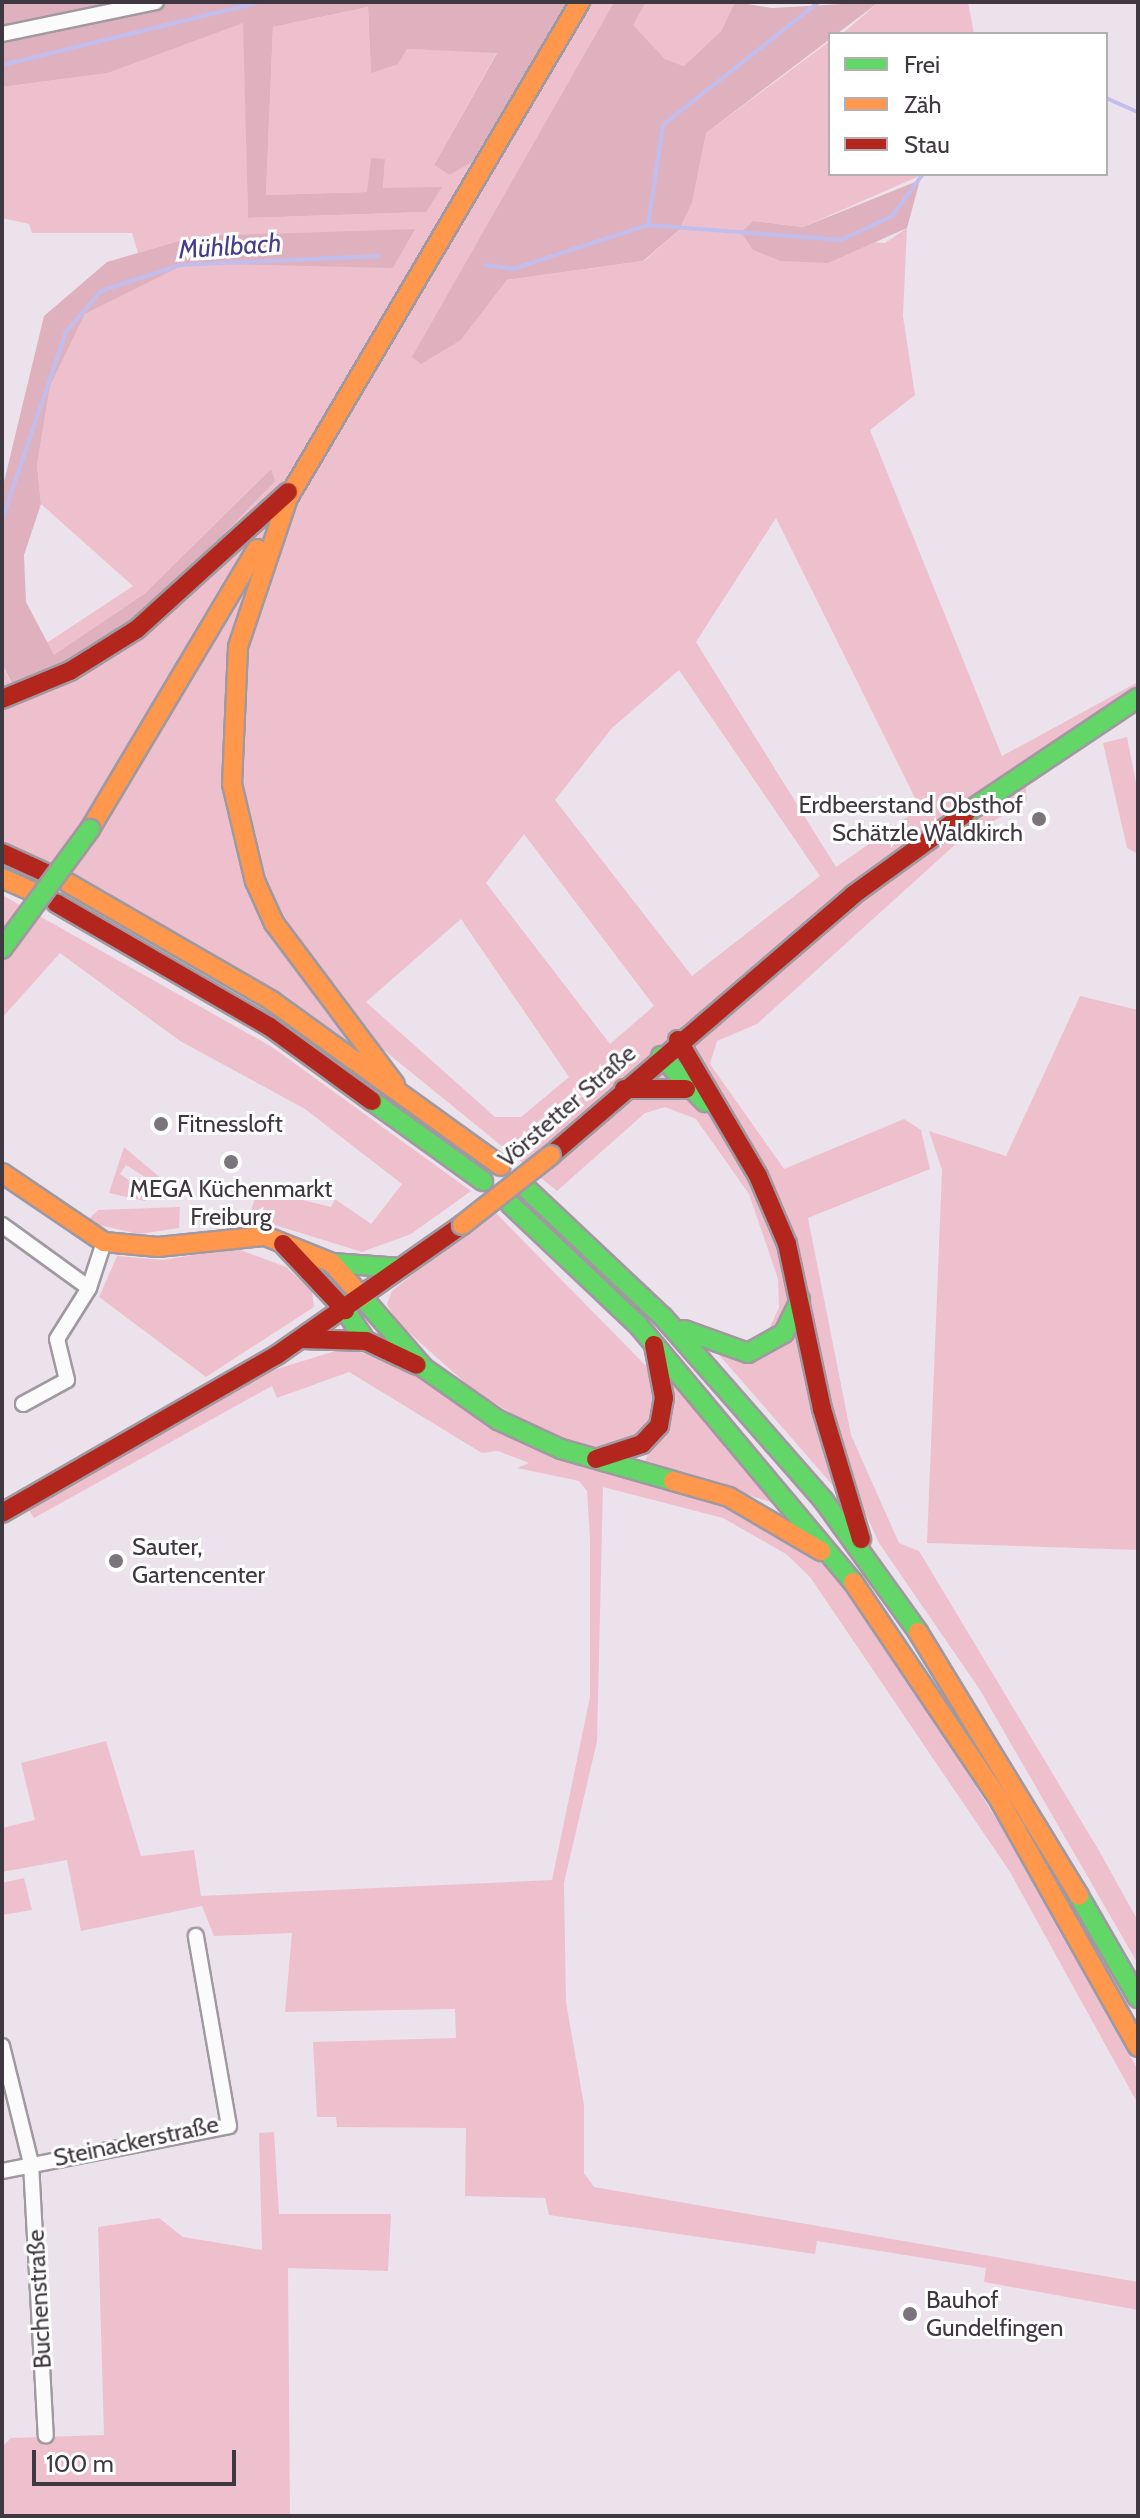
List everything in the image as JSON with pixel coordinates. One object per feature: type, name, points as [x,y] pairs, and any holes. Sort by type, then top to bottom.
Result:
[{"type":"main road","points":[[2,949],[90,829],[580,2]]},
{"type":"main road","points":[[2,699],[70,671],[137,629],[291,490]]},
{"type":"main road","points":[[291,490],[238,647],[232,784],[255,881],[274,923],[395,1085]]},
{"type":"main road","name":"Vörstetter Straße","points":[[2,1513],[302,1339],[345,1310],[462,1225],[551,1155],[678,1040],[853,895],[1030,765],[1138,698]]},
{"type":"main road","points":[[2,853],[46,873]]},
{"type":"main road","points":[[2,878],[31,891]]},
{"type":"main road","points":[[68,883],[225,971],[395,1085],[501,1166]]},
{"type":"main road","points":[[56,903],[270,1027],[483,1181]]},
{"type":"main road","points":[[678,1040],[711,1107],[770,1203],[800,1300],[822,1409],[866,1558]]},
{"type":"main road","points":[[661,1056],[686,1089],[711,1107]]},
{"type":"main road","points":[[624,1089],[686,1089]]},
{"type":"main road","points":[[2,1173],[104,1242],[158,1247],[251,1235],[280,1241],[332,1263],[401,1268]]},
{"type":"main road","points":[[528,1190],[663,1317],[866,1558],[954,1682],[1138,1998]]},
{"type":"main road","points":[[510,1204],[654,1345],[744,1441],[851,1576],[1000,1801],[1138,2047]]},
{"type":"main road","points":[[280,1241],[345,1310],[366,1341]]},
{"type":"main road","points":[[332,1263],[424,1368]]},
{"type":"main road","points":[[663,1317],[713,1346],[748,1353],[784,1333],[800,1300]]},
{"type":"main road","points":[[302,1339],[366,1341],[424,1368],[498,1420],[595,1459],[770,1515],[851,1576]]},
{"type":"main road","points":[[595,1459],[642,1444],[659,1426],[664,1398],[654,1345]]},
{"type":"street","points":[[2,34],[156,2]]},
{"type":"street","points":[[2,1225],[89,1288]]},
{"type":"street","points":[[23,1404],[67,1380],[57,1339],[89,1288],[104,1242]]},
{"type":"street","name":"Steinackerstraße","points":[[2,2171],[229,2126],[196,1936]]},
{"type":"street","name":"Buchenstraße","points":[[2,2046],[31,2163],[46,2436]]},
{"type":"shaded area","points":[[2,2],[570,2],[472,162],[449,175],[434,165],[497,53],[407,49],[398,64],[371,73],[368,7],[273,27],[266,195],[367,192],[371,158],[385,159],[383,188],[442,187],[426,212],[248,218],[243,23],[108,73],[2,87]]},
{"type":"shaded area","points":[[570,2],[614,2],[413,357],[461,340],[507,280],[644,261],[679,230],[692,203],[706,133],[828,42],[828,176],[919,176],[803,227],[753,221],[741,232],[885,243],[907,228],[903,316],[915,395],[870,430],[1002,756],[1138,682],[1138,706],[1025,777],[1027,801],[957,843],[757,1024],[717,1041],[710,1064],[784,1169],[904,1119],[921,1130],[930,1169],[808,1218],[851,1435],[899,1543],[919,1551],[1138,1921],[1138,1964],[980,1690],[879,1543],[862,1506],[842,1496],[694,1326],[743,1342],[768,1332],[779,1307],[778,1279],[749,1194],[696,1119],[665,1107],[645,1113],[557,1191],[369,1038],[348,1043],[2,844],[2,665],[13,686],[156,603],[270,470],[144,594],[54,656],[45,644],[133,586],[41,504],[37,465],[50,385],[85,314],[186,263],[258,262],[414,230],[196,236],[138,253],[132,233],[32,233],[29,224],[2,218],[2,87],[108,73],[244,22],[248,218],[426,212],[383,188],[385,159],[368,192],[266,195],[273,27],[368,7],[371,72],[407,49],[497,52],[434,165],[449,175]],"holes":[[[776,518],[920,808],[836,867],[696,642]],[[679,670],[820,876],[692,976],[555,800],[612,728]],[[524,834],[654,1006],[610,1044],[486,883]],[[461,919],[569,1077],[521,1117],[495,1117],[366,1002]]]},
{"type":"shaded area","points":[[614,2],[646,2],[633,25],[665,59],[684,66],[721,31],[735,2],[772,8],[879,2],[839,32],[828,32],[828,41],[706,133],[692,203],[679,230],[643,261],[507,280],[461,340],[421,364],[412,357]]},
{"type":"shaded area","points":[[646,2],[735,2],[721,31],[684,66],[665,59],[632,25]]},
{"type":"shaded area","points":[[879,2],[968,2],[974,32],[844,32]]},
{"type":"shaded area","points":[[920,180],[907,228],[828,263],[781,261],[753,250],[741,232],[753,221],[803,227]]},
{"type":"shaded area","points":[[415,229],[393,268],[187,263],[85,314],[50,386],[37,465],[41,504],[24,555],[26,602],[54,655],[144,594],[271,469],[275,481],[156,604],[88,651],[14,687],[2,664],[2,490],[44,316],[107,262],[196,236]]},
{"type":"shaded area","points":[[1127,737],[1138,793],[1138,854],[1127,848],[1103,743]]},
{"type":"shaded area","points":[[2,895],[272,1047],[471,1191],[411,1234],[362,1252],[249,1217],[258,1189],[331,1207],[335,1199],[371,1224],[402,1184],[305,1109],[180,1041],[60,953],[2,1018]]},
{"type":"shaded area","points":[[1080,996],[1138,1010],[1138,1550],[927,1543],[942,1170],[929,1131],[1006,1156]]},
{"type":"shaded area","points":[[124,1147],[163,1180],[159,1186],[126,1165],[120,1174],[150,1195],[145,1201],[109,1193]]},
{"type":"shaded area","points":[[180,1207],[179,1228],[139,1234],[86,1222],[98,1210]]},
{"type":"shaded area","points":[[493,1210],[648,1368],[658,1388],[647,1436],[593,1449],[540,1432],[471,1388],[396,1321],[387,1304],[392,1291]]},
{"type":"shaded area","points":[[235,1248],[286,1267],[312,1291],[314,1307],[206,1377],[99,1297],[117,1256],[163,1260]]},
{"type":"shaded area","points":[[348,1347],[720,1501],[822,1561],[849,1588],[1017,1851],[1138,2070],[1138,2104],[1010,1872],[810,1577],[786,1554],[723,1518],[603,1487],[597,1741],[564,1883],[566,2002],[584,2105],[584,2173],[594,2187],[1138,2282],[1138,2310],[984,2282],[986,2268],[817,2241],[815,2254],[549,2215],[545,2198],[465,2196],[466,2128],[337,2127],[336,2117],[317,2117],[313,2042],[456,2038],[455,2009],[285,2012],[292,1933],[214,1936],[202,1906],[81,1931],[67,1860],[2,1872],[2,1828],[35,1820],[21,1763],[106,1741],[141,1856],[194,1850],[201,1896],[552,1880],[590,1697],[590,1538],[587,1491],[579,1481],[517,1468],[529,1463],[498,1451],[482,1453],[349,1372],[277,1398],[272,1386],[34,1518],[29,1510],[267,1372]]},
{"type":"shaded area","points":[[673,1383],[786,1507],[645,1462]]},
{"type":"shaded area","points":[[24,1878],[32,1910],[2,1915],[2,1883]]},
{"type":"shaded area","points":[[274,2132],[279,2214],[391,2214],[388,2271],[288,2268],[290,2516],[2,2516],[2,2447],[11,2438],[104,2435],[98,2227],[159,2218],[183,2237],[262,2250],[259,2133]]},
{"type":"waterway","points":[[2,65],[261,2]]},
{"type":"waterway","name":"Mühlbach","points":[[486,265],[513,269],[648,225],[663,125],[819,2]]},
{"type":"waterway","points":[[1108,99],[1138,112]]},
{"type":"waterway","points":[[648,225],[841,240],[892,216],[922,176]]},
{"type":"waterway","name":"Mühlbach","points":[[2,520],[66,332],[101,291],[180,265],[378,256]]},
{"type":"traffic: fast","points":[[966,813],[1138,698]]},
{"type":"traffic: fast","points":[[2,949],[90,829]]},
{"type":"traffic: fast","points":[[661,1056],[705,1102]]},
{"type":"traffic: fast","points":[[372,1101],[483,1181]]},
{"type":"traffic: fast","points":[[528,1190],[663,1317],[824,1501],[918,1632]]},
{"type":"traffic: fast","points":[[510,1204],[638,1325],[853,1582]]},
{"type":"traffic: fast","points":[[332,1263],[401,1268]]},
{"type":"traffic: fast","points":[[362,1297],[424,1368],[498,1420],[561,1449],[673,1481]]},
{"type":"traffic: fast","points":[[684,1330],[748,1353],[784,1333],[800,1300]]},
{"type":"traffic: fast","points":[[345,1310],[366,1341]]},
{"type":"traffic: fast","points":[[1079,1896],[1138,1998]]},
{"type":"traffic: slow","points":[[288,498],[580,2]]},
{"type":"traffic: slow","points":[[288,498],[238,647],[232,784],[255,881],[274,923],[395,1085]]},
{"type":"traffic: slow","points":[[90,829],[257,549]]},
{"type":"traffic: slow","points":[[2,878],[31,891]]},
{"type":"traffic: slow","points":[[68,883],[272,1001],[501,1166]]},
{"type":"traffic: slow","points":[[462,1225],[551,1155]]},
{"type":"traffic: slow","points":[[2,1173],[104,1242],[158,1247],[265,1236],[332,1263],[362,1297]]},
{"type":"traffic: slow","points":[[673,1481],[729,1497],[821,1551]]},
{"type":"traffic: slow","points":[[853,1582],[1000,1801],[1138,2047]]},
{"type":"traffic: slow","points":[[918,1632],[1079,1896]]},
{"type":"traffic: jam","points":[[2,699],[70,671],[137,629],[288,492]]},
{"type":"traffic: jam","points":[[551,1155],[853,895],[966,813]]},
{"type":"traffic: jam","points":[[2,853],[46,873]]},
{"type":"traffic: jam","points":[[56,903],[270,1027],[372,1101]]},
{"type":"traffic: jam","points":[[678,1040],[758,1176],[787,1244],[822,1409],[861,1539]]},
{"type":"traffic: jam","points":[[624,1089],[686,1089]]},
{"type":"traffic: jam","points":[[2,1513],[277,1355],[462,1225]]},
{"type":"traffic: jam","points":[[283,1244],[345,1310]]},
{"type":"traffic: jam","points":[[302,1339],[366,1341],[417,1365]]},
{"type":"traffic: jam","points":[[596,1459],[642,1444],[659,1426],[664,1398],[654,1345]]},
{"type":"place","name":"Erdbeerstand Obsthof Schätzle Waldkirch","points":[[1039,819]]},
{"type":"place","name":"Fitnessloft","points":[[161,1124]]},
{"type":"place","name":"MEGA Küchenmarkt Freiburg","points":[[231,1162]]},
{"type":"place","name":"Sauter, Gartencenter","points":[[116,1561]]},
{"type":"place","name":"Bauhof Gundelfingen","points":[[910,2314]]}]
